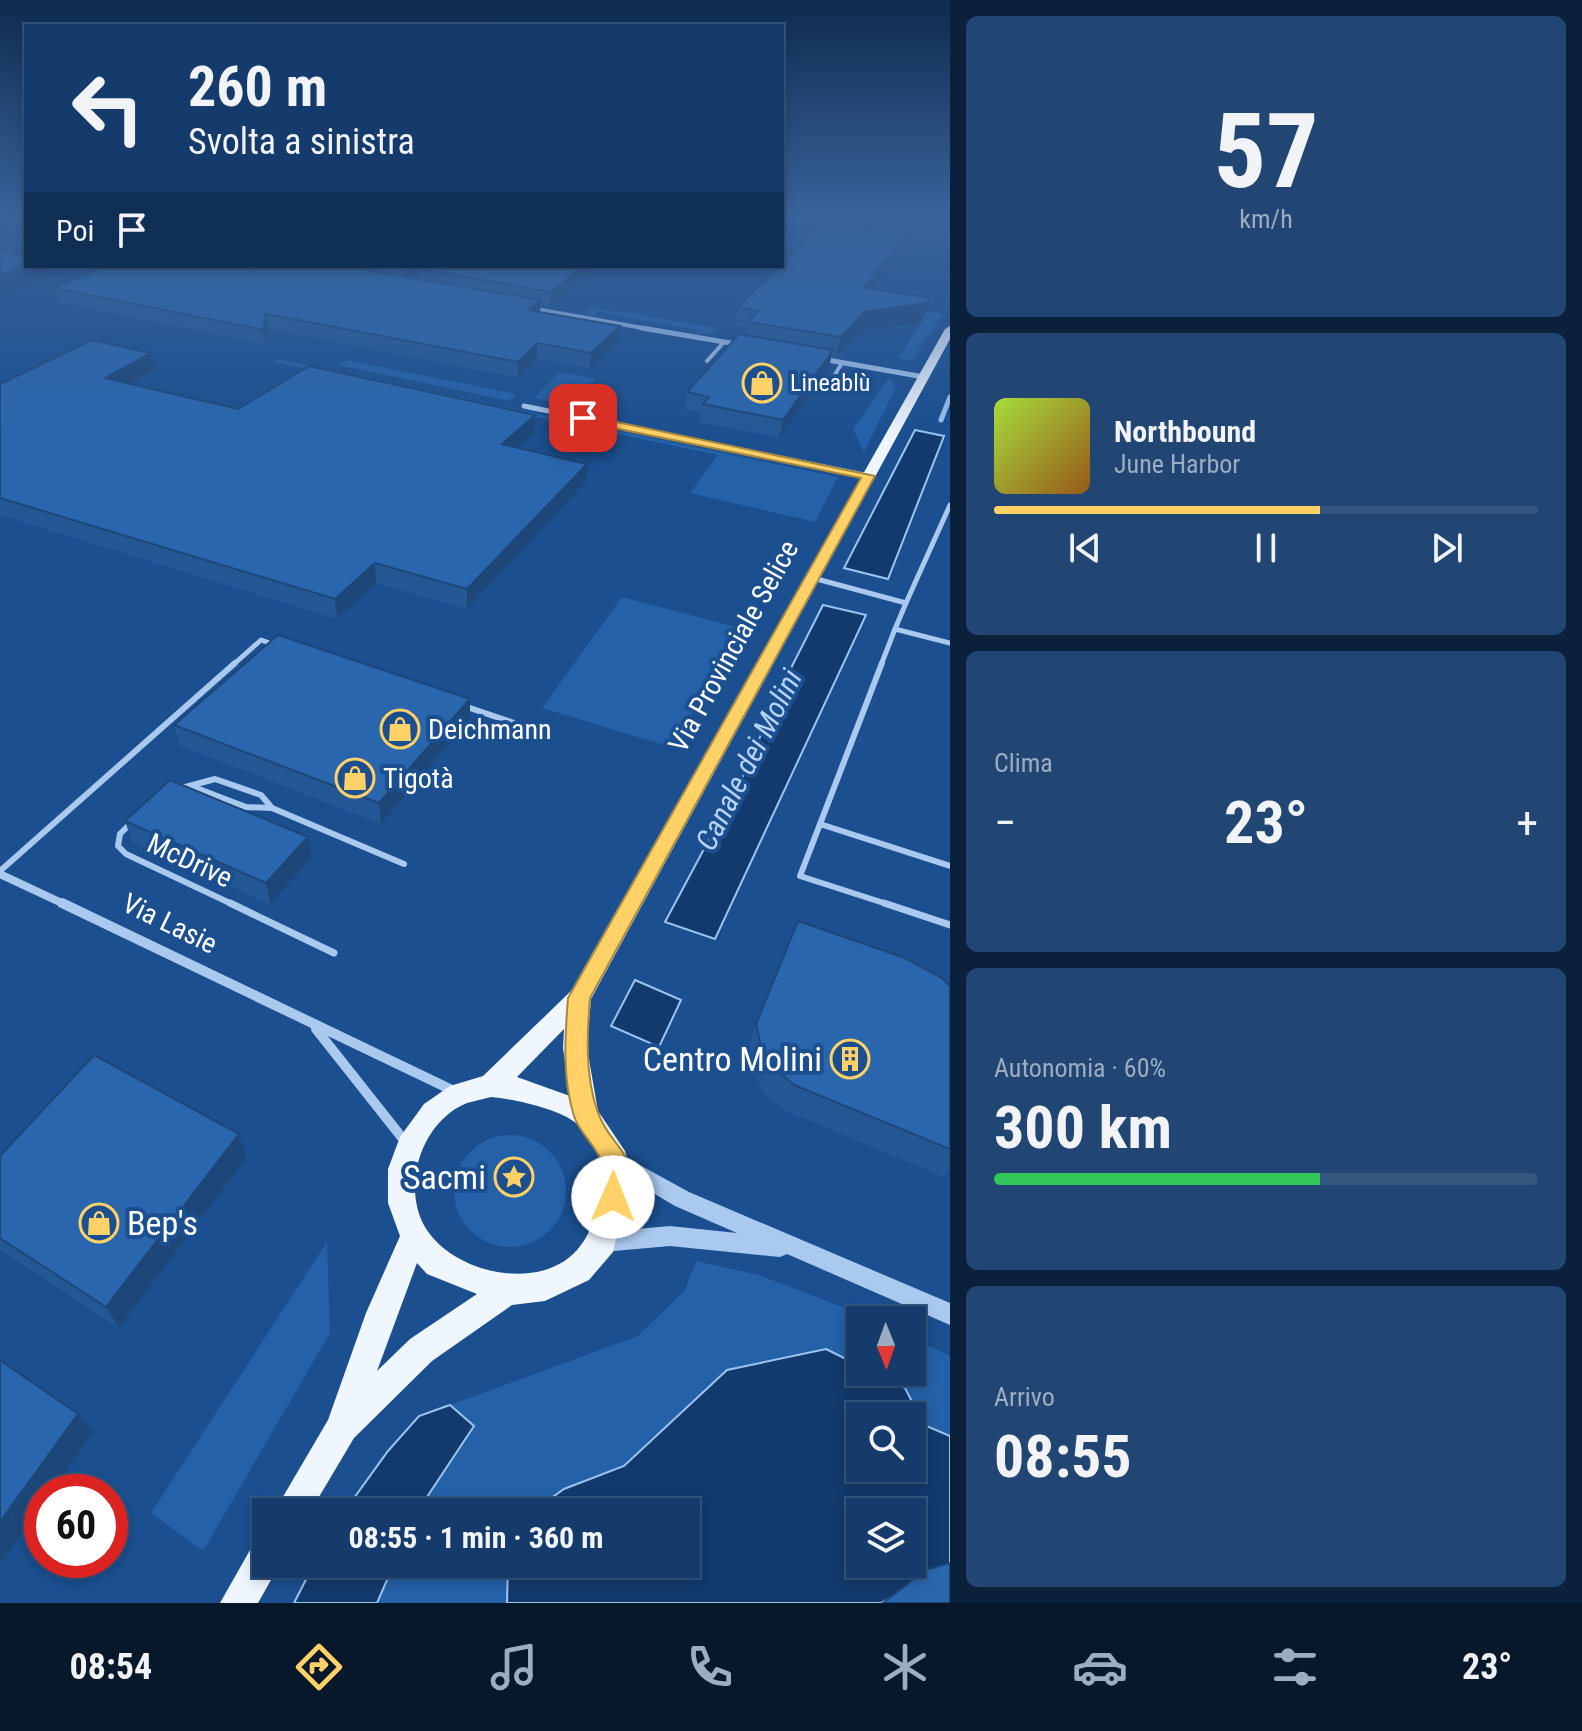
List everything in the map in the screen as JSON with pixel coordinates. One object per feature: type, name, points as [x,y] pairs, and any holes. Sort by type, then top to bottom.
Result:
[{"type":"main road","name":"Via Provinciale Selice","points":[[491,1086],[579,998],[950,329]]},
{"type":"main road","name":"Via Provinciale Selice","points":[[579,998],[575,1048],[586,1115],[615,1160]]},
{"type":"main road","points":[[507,1291],[437,1264],[414,1236],[402,1203],[402,1169],[409,1146],[433,1112],[459,1094],[491,1086],[524,1089],[586,1115]]},
{"type":"main road","points":[[341,1429],[421,1350],[507,1291],[545,1286],[579,1270],[603,1242],[617,1175],[615,1160]]},
{"type":"main road","points":[[299,1498],[341,1429],[381,1313],[414,1236]]},
{"type":"main road","points":[[238,1603],[253,1578]]},
{"type":"street","points":[[522,306],[754,347]]},
{"type":"street","points":[[813,357],[924,377]]},
{"type":"street","points":[[524,406],[869,476]]},
{"type":"street","name":"Via Lasie","points":[[0,872],[459,1094]]},
{"type":"street","name":"Via Lasie","points":[[313,1025],[409,1146]]},
{"type":"street","points":[[615,1160],[682,1199],[950,1314]]},
{"type":"street","points":[[603,1242],[670,1236],[796,1249]]},
{"type":"lane","points":[[707,361],[724,342]]},
{"type":"lane","points":[[833,378],[842,363]]},
{"type":"lane","points":[[950,505],[895,629],[800,876],[950,925]]},
{"type":"lane","points":[[941,526],[950,528]]},
{"type":"lane","points":[[812,578],[906,603]]},
{"type":"lane","points":[[895,629],[950,643]]},
{"type":"lane","points":[[0,872],[261,640],[291,650]]},
{"type":"lane","points":[[454,703],[514,723]]},
{"type":"lane","name":"McDrive","points":[[175,790],[215,779],[261,795],[272,808]]},
{"type":"lane","name":"McDrive","points":[[189,785],[246,807],[272,808],[404,864]]},
{"type":"lane","name":"McDrive","points":[[140,813],[120,834],[118,846],[126,854],[334,953]]},
{"type":"lane","points":[[820,824],[950,866]]},
{"type":"shaded area","points":[[590,307],[716,328],[710,333],[696,334],[698,330],[598,312],[593,316],[585,313]]},
{"type":"shaded area","points":[[927,312],[943,314],[912,360],[899,358]]},
{"type":"shaded area","points":[[278,359],[838,477],[815,522],[690,493],[718,455],[273,362]]},
{"type":"shaded area","points":[[347,360],[516,394],[510,401],[338,365]]},
{"type":"shaded area","points":[[560,372],[596,379],[570,405],[534,398]]},
{"type":"shaded area","points":[[889,378],[896,387],[864,452],[853,429]]},
{"type":"shaded area","points":[[915,430],[944,436],[888,579],[844,568]]},
{"type":"shaded area","points":[[622,597],[740,628],[674,748],[542,708]]},
{"type":"shaded area","points":[[823,605],[866,615],[715,939],[665,922],[743,776],[785,680]]},
{"type":"shaded area","points":[[635,980],[681,1000],[659,1047],[611,1026]]},
{"type":"shaded area","points":[[510,1135],[531,1140],[549,1152],[561,1170],[566,1191],[561,1212],[549,1230],[531,1242],[510,1247],[489,1242],[471,1230],[459,1212],[454,1191],[459,1170],[471,1152],[489,1140]]},
{"type":"shaded area","points":[[327,1242],[330,1333],[203,1551],[151,1513]]},
{"type":"shaded area","points":[[696,1261],[759,1275],[846,1308],[846,1359],[826,1349],[727,1370],[624,1466],[564,1489],[551,1498],[426,1498],[474,1426],[450,1405],[638,1336],[685,1290]]},
{"type":"shaded area","points":[[926,1344],[950,1356],[950,1436],[926,1426],[926,1402],[912,1402],[901,1386],[926,1386]]},
{"type":"shaded area","points":[[826,1349],[846,1359],[846,1386],[901,1386],[912,1402],[846,1402],[846,1482],[926,1482],[926,1426],[950,1436],[950,1569],[881,1603],[507,1603],[508,1578],[700,1578],[700,1498],[551,1498],[564,1489],[624,1466],[727,1370]]},
{"type":"shaded area","points":[[450,1405],[474,1426],[426,1498],[354,1498],[388,1451],[419,1416]]},
{"type":"shaded area","points":[[307,1578],[388,1578],[377,1603],[294,1603]]},
{"type":"shaded area","points":[[388,1578],[508,1578],[507,1603],[377,1603]]},
{"type":"building","points":[[54,288],[470,288],[541,300],[528,310],[620,326],[591,353],[537,343],[518,362],[266,314],[263,330]]},
{"type":"building","points":[[527,288],[556,288],[551,292]]},
{"type":"building","points":[[758,288],[864,288],[928,297],[928,303],[864,312],[841,337],[748,322],[758,311],[738,307]]},
{"type":"building","points":[[739,334],[833,350],[783,420],[703,404],[709,397],[687,392]]},
{"type":"building","points":[[92,340],[151,353],[105,378],[238,409],[309,366],[535,415],[502,444],[587,464],[467,589],[375,563],[335,599],[0,498],[0,384]]},
{"type":"building","points":[[278,635],[470,699],[379,803],[174,725]]},
{"type":"building","points":[[170,780],[308,837],[266,883],[125,821]]},
{"type":"building","name":"Centro Molini","points":[[798,921],[905,958],[942,978],[950,986],[950,1149],[794,1085],[772,1066],[760,1042],[756,1024]]},
{"type":"building","name":"Bep's","points":[[94,1055],[239,1134],[106,1307],[0,1238],[0,1156]]},
{"type":"building","points":[[0,1360],[78,1414],[35,1474],[24,1474],[24,1489],[0,1522]]},
{"type":"building","points":[[950,1563],[950,1603],[883,1603],[916,1578],[926,1578],[926,1570]]},
{"type":"waterway","name":"Canale dei Molini","points":[[941,420],[950,397]]},
{"type":"place","name":"Lineablù","points":[[762,383]]},
{"type":"place","name":"Deichmann","points":[[400,729]]},
{"type":"place","name":"Tigotà","points":[[355,778]]},
{"type":"place","name":"Centro Molini","points":[[850,1059]]},
{"type":"place","name":"Sacmi","points":[[514,1177]]},
{"type":"place","name":"Bep's","points":[[99,1223]]},
{"type":"route","points":[[583,418],[869,476],[579,998],[575,1048],[586,1115],[615,1160],[617,1175],[613,1197]]}]
